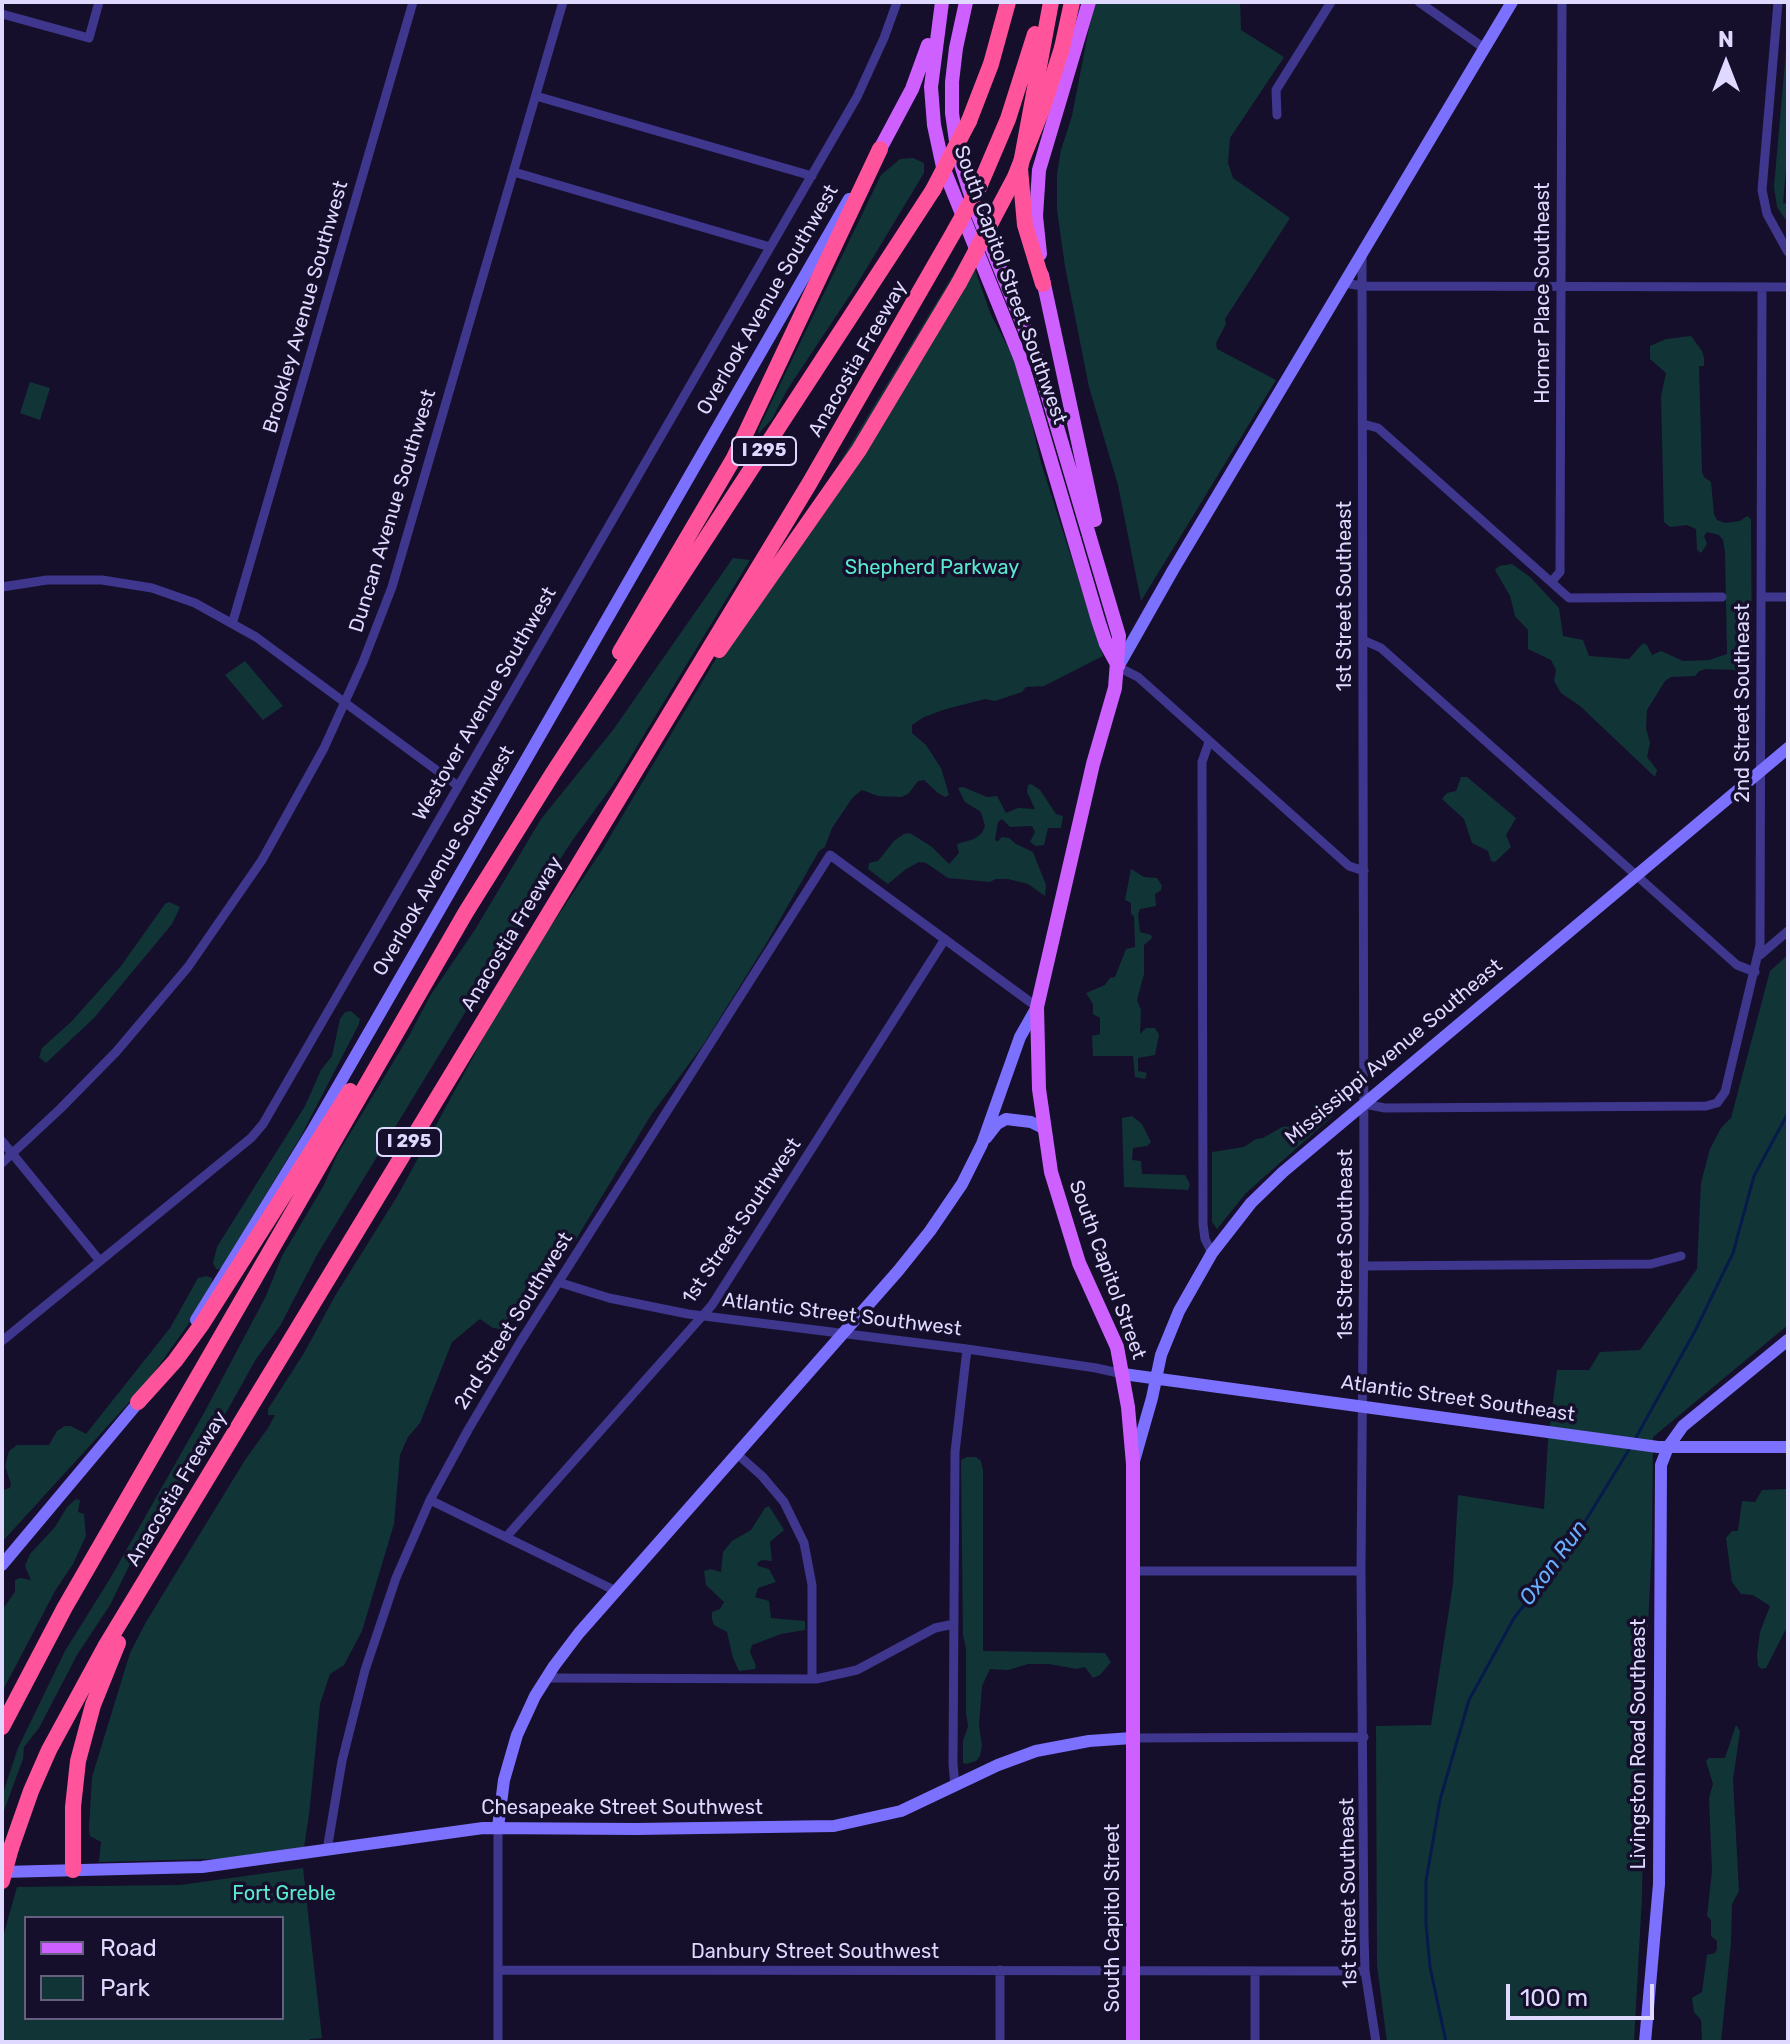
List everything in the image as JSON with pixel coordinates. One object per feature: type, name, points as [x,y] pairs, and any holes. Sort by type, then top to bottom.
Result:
[{"type":"highway","name":"Anacostia Freeway","points":[[2,1727],[65,1607],[411,1005],[509,842],[933,190],[969,121],[991,64],[1008,2]]},
{"type":"highway","name":"Anacostia Freeway","points":[[2,1881],[34,1782],[65,1719],[180,1523],[815,473],[979,187],[1014,102],[1042,2]]},
{"type":"highway","points":[[1043,284],[1025,225],[1020,169],[1051,2]]},
{"type":"highway","points":[[639,762],[681,709],[725,641],[825,501],[874,426],[959,283],[1015,177],[1046,99],[1072,2]]},
{"type":"highway","points":[[593,712],[616,660],[750,426],[880,149]]},
{"type":"highway","points":[[138,1402],[175,1361],[202,1324],[372,1057],[411,1005]]},
{"type":"highway","points":[[73,1870],[74,1792],[87,1723],[122,1633],[180,1523]]},
{"type":"main road","points":[[880,149],[917,76],[941,2]]},
{"type":"main road","name":"South Capitol Street Southwest","points":[[941,2],[931,87],[940,154],[959,211],[1021,360],[1098,620],[1118,667]]},
{"type":"main road","points":[[966,2],[952,82],[952,113],[958,155],[974,205],[1033,347],[1101,568]]},
{"type":"main road","points":[[1089,2],[1039,170],[1036,216],[1043,284],[1096,524],[1101,568]]},
{"type":"main road","name":"South Capitol Street","points":[[1101,568],[1119,629],[1118,667],[1037,1007],[1043,1128],[1051,1172],[1079,1263],[1117,1347],[1133,1464],[1133,2042]]},
{"type":"street","points":[[2,14],[89,38],[99,2]]},
{"type":"street","name":"Brookley Avenue Southwest","points":[[233,621],[413,2]]},
{"type":"street","name":"Duncan Avenue Southwest","points":[[2,1163],[116,1052],[199,952],[277,835],[324,748],[392,587],[563,2]]},
{"type":"street","name":"Westover Avenue Southwest","points":[[2,1341],[260,1129],[812,176],[871,68],[897,2]]},
{"type":"street","points":[[1277,115],[1276,90],[1331,2]]},
{"type":"street","points":[[1419,2],[1484,48]]},
{"type":"street","points":[[1364,871],[1352,868],[1138,677],[1118,667],[1512,2]]},
{"type":"street","name":"Horner Place Southeast","points":[[1551,582],[1560,572],[1562,2]]},
{"type":"street","points":[[1778,2],[1762,187],[1765,206],[1788,252]]},
{"type":"street","points":[[536,96],[812,176]]},
{"type":"street","name":"Overlook Avenue Southwest","points":[[2,1565],[138,1402],[185,1338],[311,1133],[880,149]]},
{"type":"street","points":[[514,172],[770,247]]},
{"type":"street","name":"1st Street Southeast","points":[[1362,254],[1364,1266],[1361,1571],[1365,1971],[1376,2042]]},
{"type":"street","points":[[1344,283],[1362,286],[1788,287]]},
{"type":"street","name":"2nd Street Southeast","points":[[1364,1104],[1385,1108],[1709,1106],[1720,1100],[1725,1092],[1760,955],[1762,287]]},
{"type":"street","points":[[1363,424],[1378,428],[1569,598],[1722,597]]},
{"type":"street","points":[[2,587],[56,579],[119,581],[174,595],[233,621],[346,700],[458,786]]},
{"type":"street","points":[[1761,597],[1788,597]]},
{"type":"street","points":[[1363,640],[1375,643],[1388,653],[1737,965],[1755,972]]},
{"type":"street","points":[[1209,742],[1202,762],[1203,1224],[1205,1239],[1212,1253]]},
{"type":"street","name":"Mississippi Avenue Southeast","points":[[1133,1464],[1161,1355],[1179,1311],[1212,1253],[1258,1195],[1788,748]]},
{"type":"street","name":"2nd Street Southwest","points":[[327,1850],[342,1761],[365,1670],[396,1578],[430,1500],[486,1398],[830,855],[945,939]]},
{"type":"street","points":[[1760,955],[1788,931]]},
{"type":"street","points":[[498,2042],[498,1827],[504,1780],[528,1709],[545,1678],[573,1640],[898,1271],[962,1184],[982,1144],[1020,1037],[1037,1007],[945,939]]},
{"type":"street","name":"1st Street Southwest","points":[[507,1536],[715,1300],[945,939]]},
{"type":"street","points":[[982,1144],[997,1124],[1006,1119],[1031,1122],[1043,1128]]},
{"type":"street","points":[[2,1141],[100,1261]]},
{"type":"street","points":[[1364,1266],[1651,1264],[1681,1256]]},
{"type":"street","name":"Atlantic Street Southwest","points":[[558,1282],[609,1298],[702,1316],[967,1349],[1123,1374]]},
{"type":"street","points":[[1661,1446],[1788,1340]]},
{"type":"street","points":[[955,1786],[955,1452],[967,1349]]},
{"type":"street","name":"Atlantic Street Southeast","points":[[1123,1374],[1661,1446],[1788,1447]]},
{"type":"street","name":"Livingston Road Southeast","points":[[1645,2042],[1658,1897],[1661,1446]]},
{"type":"street","points":[[736,1453],[762,1476],[784,1502],[804,1543],[812,1585],[812,1679]]},
{"type":"street","points":[[430,1500],[616,1591]]},
{"type":"street","points":[[1133,1571],[1361,1571]]},
{"type":"street","points":[[545,1678],[812,1679],[857,1670],[935,1628],[954,1624]]},
{"type":"street","points":[[1132,1738],[1364,1737]]},
{"type":"street","name":"Chesapeake Street Southwest","points":[[2,1872],[202,1867],[498,1827],[636,1829],[834,1826],[888,1815],[1036,1751],[1074,1743],[1132,1738]]},
{"type":"street","name":"Danbury Street Southwest","points":[[498,1970],[1365,1971]]},
{"type":"street","points":[[1000,1970],[1000,2042]]},
{"type":"street","points":[[1255,1971],[1255,2042]]},
{"type":"green space","points":[[1094,2],[1240,2],[1241,30],[1284,57],[1230,138],[1228,163],[1233,178],[1290,218],[1225,319],[1226,324],[1216,343],[1217,349],[1276,380],[1141,601],[1118,485],[1089,387],[1057,210],[1061,150],[1072,116]]},
{"type":"green space","points":[[1788,28],[1788,144],[1783,203],[1788,204],[1788,223],[1777,207],[1774,187]]},
{"type":"green space","points":[[913,158],[924,163],[924,173],[854,289],[787,390],[772,419],[758,434],[881,175],[900,159]]},
{"type":"green space","name":"Shepherd Parkway","points":[[962,260],[973,264],[991,315],[1019,368],[1041,463],[1103,656],[1044,686],[1026,687],[1022,692],[995,701],[985,699],[946,709],[912,725],[912,733],[926,745],[941,768],[949,795],[945,797],[938,793],[924,780],[918,781],[908,794],[901,797],[878,796],[862,790],[853,797],[703,1045],[651,1115],[575,1241],[535,1274],[531,1295],[506,1330],[493,1328],[480,1319],[452,1342],[420,1423],[408,1437],[400,1455],[394,1524],[362,1631],[344,1665],[330,1674],[320,1704],[304,1847],[245,1858],[99,1862],[101,1842],[90,1836],[89,1830],[92,1777],[130,1653],[146,1622],[245,1460],[268,1428],[275,1415],[268,1415],[268,1409],[398,1195],[516,978],[602,850],[764,578],[785,553]]},
{"type":"green space","points":[[1691,336],[1704,358],[1704,366],[1699,366],[1702,472],[1711,482],[1714,514],[1717,520],[1725,523],[1740,521],[1747,516],[1751,519],[1752,666],[1738,670],[1706,669],[1695,676],[1671,677],[1665,681],[1647,710],[1646,728],[1650,743],[1647,757],[1657,770],[1655,777],[1580,706],[1561,693],[1554,681],[1556,670],[1551,660],[1528,649],[1528,630],[1515,616],[1510,596],[1495,570],[1499,566],[1512,564],[1530,577],[1559,608],[1563,636],[1583,640],[1589,656],[1629,659],[1643,643],[1652,655],[1661,651],[1683,661],[1709,660],[1727,654],[1723,540],[1719,535],[1707,532],[1704,536],[1707,544],[1701,553],[1697,550],[1696,529],[1687,525],[1670,527],[1664,522],[1661,396],[1666,373],[1650,359],[1650,346],[1666,339]]},
{"type":"green space","points":[[30,382],[50,388],[40,420],[20,413]]},
{"type":"green space","points":[[733,558],[750,560],[616,781],[535,898],[317,1255],[280,1326],[256,1359],[222,1420],[131,1562],[110,1605],[77,1655],[39,1728],[24,1747],[23,1759],[2,1816],[2,1796],[18,1748],[65,1651],[111,1577],[204,1413],[266,1296],[282,1256],[324,1185],[337,1155],[430,996],[476,928],[541,819],[613,730]]},
{"type":"green space","points":[[245,661],[283,706],[263,720],[225,675]]},
{"type":"green space","points":[[1461,777],[1467,777],[1516,818],[1506,835],[1511,847],[1495,862],[1491,861],[1488,851],[1472,843],[1464,819],[1442,799],[1447,793],[1456,791]]},
{"type":"green space","points":[[1031,784],[1040,790],[1056,814],[1063,816],[1061,828],[1048,828],[1044,845],[1036,846],[1030,842],[1035,832],[1032,826],[1010,827],[1002,819],[998,822],[995,839],[997,842],[1002,837],[1009,838],[1033,852],[1046,885],[1045,896],[1028,884],[1008,879],[990,882],[948,878],[926,863],[919,862],[906,869],[888,884],[868,869],[869,863],[878,861],[894,841],[910,833],[932,847],[949,864],[959,853],[957,844],[974,839],[985,826],[981,812],[965,802],[958,788],[963,787],[987,797],[997,796],[1006,813],[1018,808],[1035,809],[1027,792]]},
{"type":"green space","points":[[1131,869],[1144,877],[1157,878],[1162,886],[1155,894],[1156,906],[1140,909],[1138,914],[1140,932],[1152,938],[1144,945],[1144,974],[1137,1000],[1141,1010],[1140,1034],[1146,1028],[1155,1028],[1159,1035],[1155,1055],[1138,1058],[1138,1071],[1147,1073],[1145,1079],[1135,1077],[1133,1056],[1093,1056],[1092,1036],[1100,1034],[1100,1018],[1093,1014],[1093,1004],[1086,993],[1115,977],[1126,949],[1135,947],[1134,916],[1131,914],[1131,903],[1125,900]]},
{"type":"green space","points":[[169,902],[180,907],[172,924],[94,1018],[46,1063],[39,1057],[42,1048],[71,1022],[121,966]]},
{"type":"green space","points":[[1788,955],[1788,1325],[1653,1437],[1652,1544],[1641,1768],[1644,1769],[1642,1896],[1634,2042],[1387,2042],[1377,1965],[1376,1726],[1431,1725],[1453,1584],[1458,1495],[1544,1509],[1548,1440],[1557,1370],[1589,1370],[1600,1352],[1640,1350],[1697,1269],[1701,1183],[1710,1149],[1721,1128],[1731,1118],[1770,971]]},
{"type":"green space","points":[[351,1011],[360,1019],[359,1024],[301,1136],[221,1269],[216,1269],[213,1263],[217,1247],[305,1106],[321,1070],[332,1056],[340,1019],[345,1012]]},
{"type":"green space","points":[[1328,1102],[1334,1108],[1334,1115],[1246,1193],[1217,1229],[1212,1222],[1212,1152],[1244,1147],[1282,1127],[1293,1126],[1302,1130],[1315,1115],[1312,1105]]},
{"type":"green space","points":[[1132,1116],[1142,1124],[1151,1142],[1147,1146],[1133,1148],[1132,1160],[1141,1161],[1142,1174],[1185,1175],[1190,1184],[1188,1190],[1124,1187],[1122,1118]]},
{"type":"green space","points":[[198,1278],[212,1278],[212,1283],[190,1322],[145,1385],[2,1542],[2,1490],[10,1488],[11,1484],[5,1466],[9,1451],[17,1445],[49,1445],[57,1431],[65,1426],[86,1434],[170,1328]]},
{"type":"green space","points":[[976,1457],[981,1461],[983,1471],[983,1651],[1105,1653],[1111,1662],[1100,1675],[1093,1678],[1085,1667],[1077,1669],[1028,1664],[1008,1670],[990,1669],[982,1686],[980,1756],[966,1764],[963,1763],[963,1741],[968,1726],[963,1635],[961,1460]]},
{"type":"green space","points":[[1788,1489],[1788,1625],[1766,1668],[1762,1669],[1758,1666],[1757,1655],[1760,1632],[1770,1606],[1753,1595],[1741,1594],[1732,1582],[1726,1538],[1732,1531],[1738,1531],[1742,1501],[1755,1502],[1762,1490]]},
{"type":"green space","points":[[76,1499],[80,1500],[78,1512],[84,1514],[86,1536],[2,1692],[2,1610],[15,1592],[15,1580],[31,1580],[25,1566],[30,1554]]},
{"type":"green space","points":[[769,1506],[784,1530],[770,1542],[772,1561],[757,1563],[769,1569],[776,1582],[758,1588],[755,1597],[769,1601],[771,1618],[805,1621],[805,1630],[781,1634],[752,1645],[750,1652],[755,1669],[739,1671],[727,1632],[714,1625],[712,1619],[712,1612],[720,1609],[724,1602],[706,1585],[704,1571],[721,1572],[723,1552],[732,1541],[751,1530]]},
{"type":"green space","points":[[1736,1725],[1740,1731],[1733,1780],[1739,1891],[1732,1904],[1721,2042],[1705,2042],[1692,1998],[1702,1992],[1707,1955],[1715,1953],[1717,1949],[1717,1941],[1711,1936],[1711,1920],[1707,1916],[1712,1871],[1709,1798],[1713,1784],[1706,1761],[1709,1758],[1725,1758]]},
{"type":"green space","name":"Fort Greble","points":[[303,1868],[322,2038],[310,2039],[310,2042],[2,2042],[2,1940],[17,1887],[180,1885]]},
{"type":"waterway","name":"Oxon Run","points":[[1634,1441],[1695,1331],[1733,1253],[1754,1176],[1788,1113]]},
{"type":"waterway","name":"Oxon Run","points":[[1446,2042],[1430,1967],[1426,1881],[1440,1800],[1469,1700],[1514,1618],[1567,1551],[1630,1448]]}]
